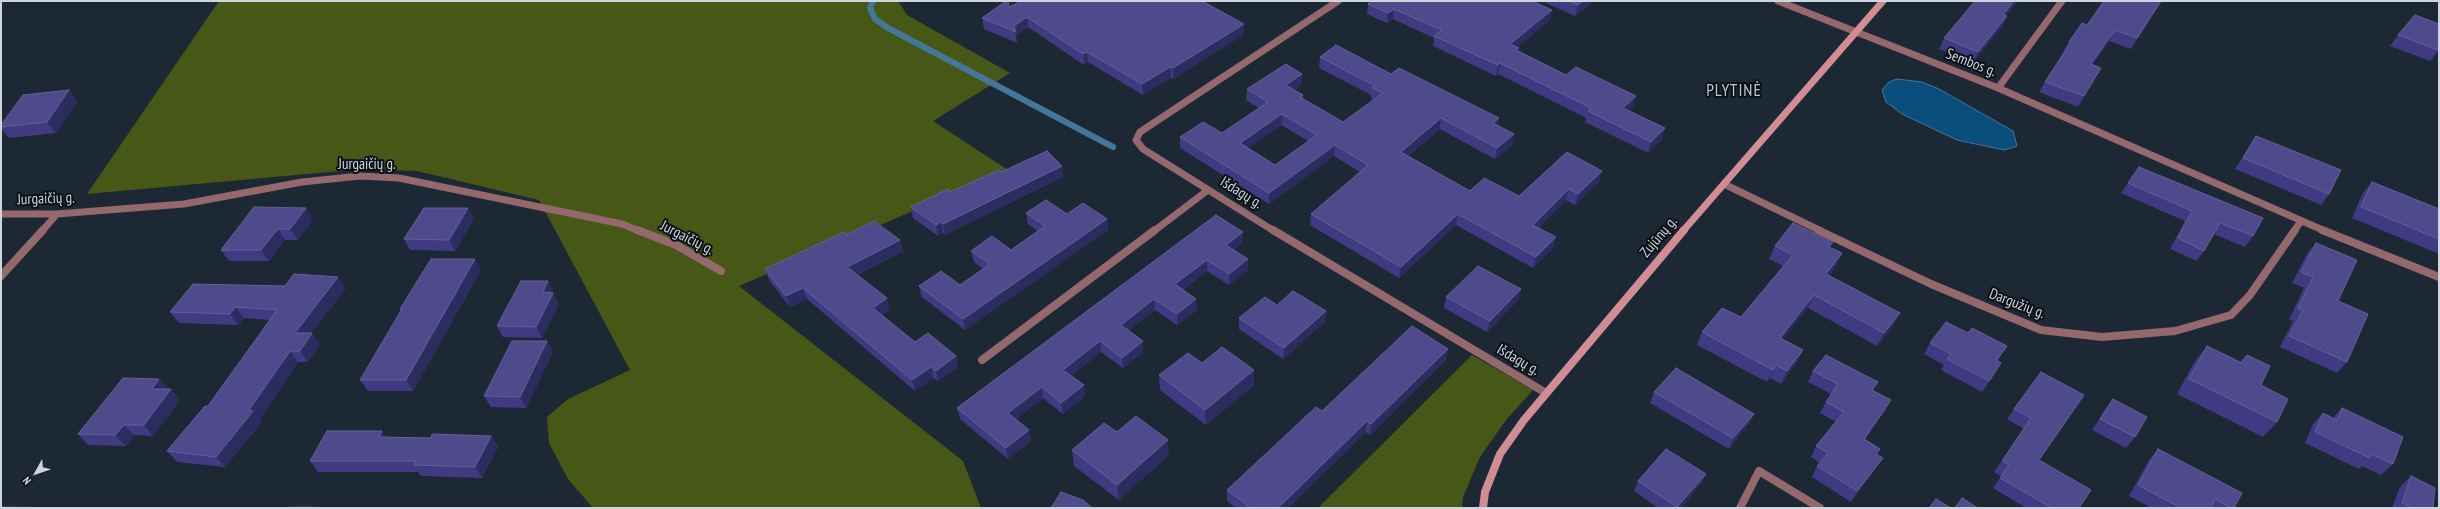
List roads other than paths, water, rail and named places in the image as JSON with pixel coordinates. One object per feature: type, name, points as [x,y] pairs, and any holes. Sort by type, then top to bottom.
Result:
[{"type":"main road","name":"Zujūnų g.","points":[[1483,508],[1485,492],[1500,454],[1546,393],[1724,184],[1883,1]]},
{"type":"street","name":"Išdagų g.","points":[[1338,1],[1140,132],[1136,140],[1143,149],[1208,190],[1401,308],[1546,393]]},
{"type":"street","name":"Sembos g.","points":[[1778,1],[1998,88],[2062,1]]},
{"type":"street","points":[[1998,88],[2301,221],[2439,277]]},
{"type":"street","name":"Jurgaičių g.","points":[[1,214],[57,214],[184,204],[302,182],[360,176],[399,178],[622,224],[676,246],[721,271]]},
{"type":"street","name":"Dargužių g.","points":[[1724,184],[1931,284],[2041,330],[2102,338],[2175,331],[2231,315],[2250,295],[2301,221]]},
{"type":"street","points":[[982,360],[1208,190]]},
{"type":"street","points":[[1,276],[57,214]]},
{"type":"street","points":[[1740,508],[1759,471],[1820,508]]},
{"type":"water","points":[[1897,79],[1922,82],[1939,89],[2013,131],[2017,146],[2004,150],[1957,140],[1902,114],[1886,102],[1882,90],[1889,82]]},
{"type":"waterway","points":[[873,1],[870,8],[875,19],[888,28],[1113,147]]},
{"type":"district","name":"PLYTINĖ","points":[[1734,91]]}]
